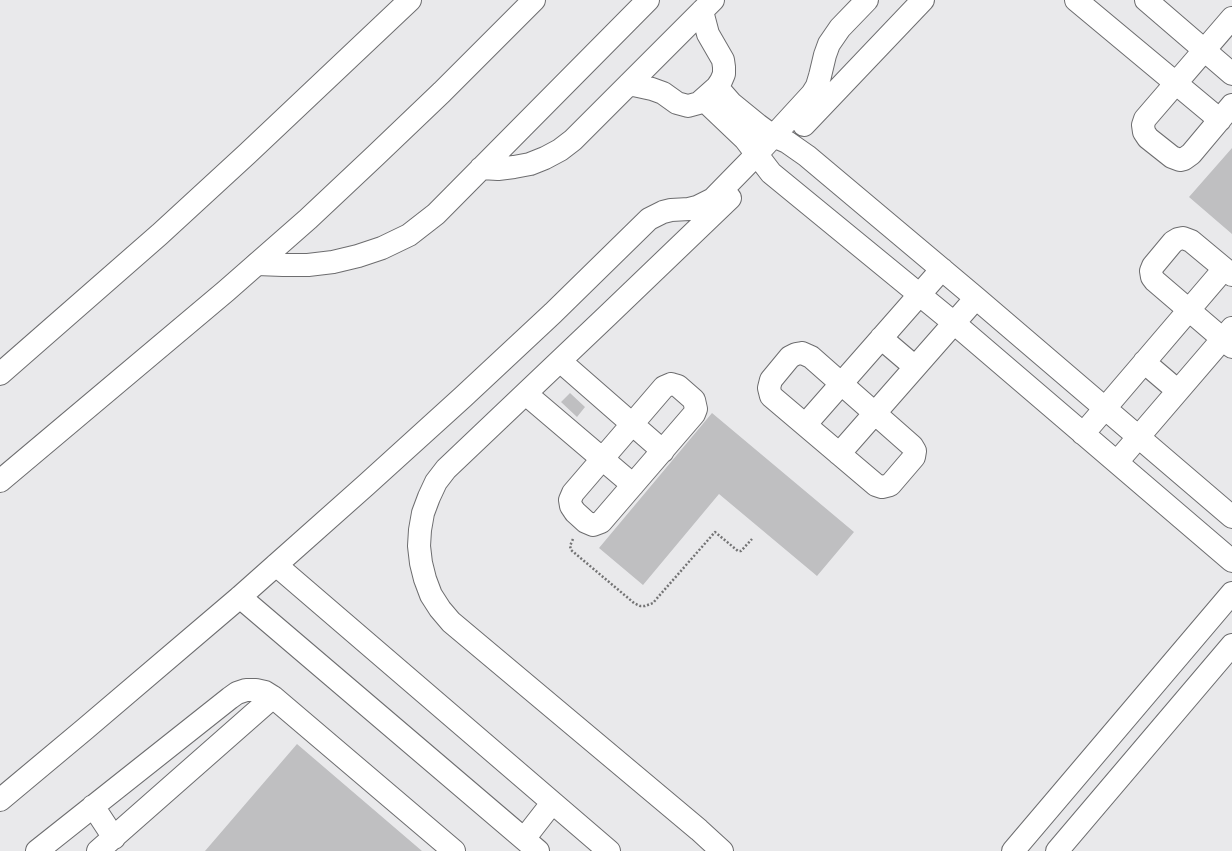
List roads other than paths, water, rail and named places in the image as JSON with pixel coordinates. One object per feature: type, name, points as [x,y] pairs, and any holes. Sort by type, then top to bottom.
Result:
[{"type":"street","points":[[0,374],[160,234],[410,0]]},
{"type":"street","points":[[0,481],[226,292],[381,151],[448,87],[534,0]]},
{"type":"street","points":[[257,264],[308,265],[333,262],[358,256],[389,245],[409,235],[436,214],[648,0]]},
{"type":"street","points":[[780,139],[817,86],[829,44],[840,28],[867,0]]},
{"type":"street","points":[[722,851],[699,830],[463,634],[451,622],[431,595],[425,579],[419,546],[423,513],[428,497],[436,482],[446,469],[560,361],[780,139],[923,0]]},
{"type":"street","points":[[1076,0],[1176,83],[1226,112],[1188,157],[1180,160],[1172,157],[1148,138],[1143,129],[1146,119],[1176,83],[1204,50],[1232,18]]},
{"type":"street","points":[[1146,0],[1232,74]]},
{"type":"street","points":[[482,168],[498,169],[530,164],[560,150],[573,140],[708,5]]},
{"type":"street","points":[[629,84],[663,93],[683,105],[694,105],[710,93],[722,81],[724,67],[723,60],[708,34],[708,5]]},
{"type":"street","points":[[710,93],[807,156],[942,269],[1232,517]]},
{"type":"street","points":[[710,93],[732,126],[772,173],[954,323],[1232,561]]},
{"type":"street","points":[[0,800],[276,565],[463,397],[649,219],[663,212],[688,209],[705,204],[761,159]]},
{"type":"street","points":[[1083,434],[1189,310],[1228,272],[1189,240],[1181,238],[1173,242],[1153,266],[1151,269],[1151,274],[1155,281],[1189,310],[1229,338],[1178,391],[1117,462]]},
{"type":"street","points":[[806,425],[942,269]]},
{"type":"street","points":[[839,454],[976,298]]},
{"type":"street","points":[[882,338],[915,367]]},
{"type":"street","points":[[799,353],[809,355],[875,413],[912,446],[915,451],[913,459],[892,483],[885,487],[876,485],[774,399],[769,392],[769,384],[790,357],[799,353]]},
{"type":"street","points":[[560,361],[663,451]]},
{"type":"street","points":[[1144,362],[1178,391]]},
{"type":"street","points":[[673,384],[678,386],[694,400],[696,406],[695,412],[663,451],[601,522],[594,525],[586,522],[573,509],[570,500],[574,491],[666,386],[673,384]]},
{"type":"street","points":[[526,394],[633,485]]},
{"type":"street","points":[[276,565],[609,851]]},
{"type":"street","points":[[1013,851],[1232,594]]},
{"type":"street","points":[[240,597],[531,845],[552,803]]},
{"type":"street","points":[[1057,851],[1232,646]]},
{"type":"street","points":[[37,851],[237,693],[246,690],[256,690],[265,692],[272,697],[454,851]]},
{"type":"street","points":[[93,806],[106,844],[272,697]]}]
